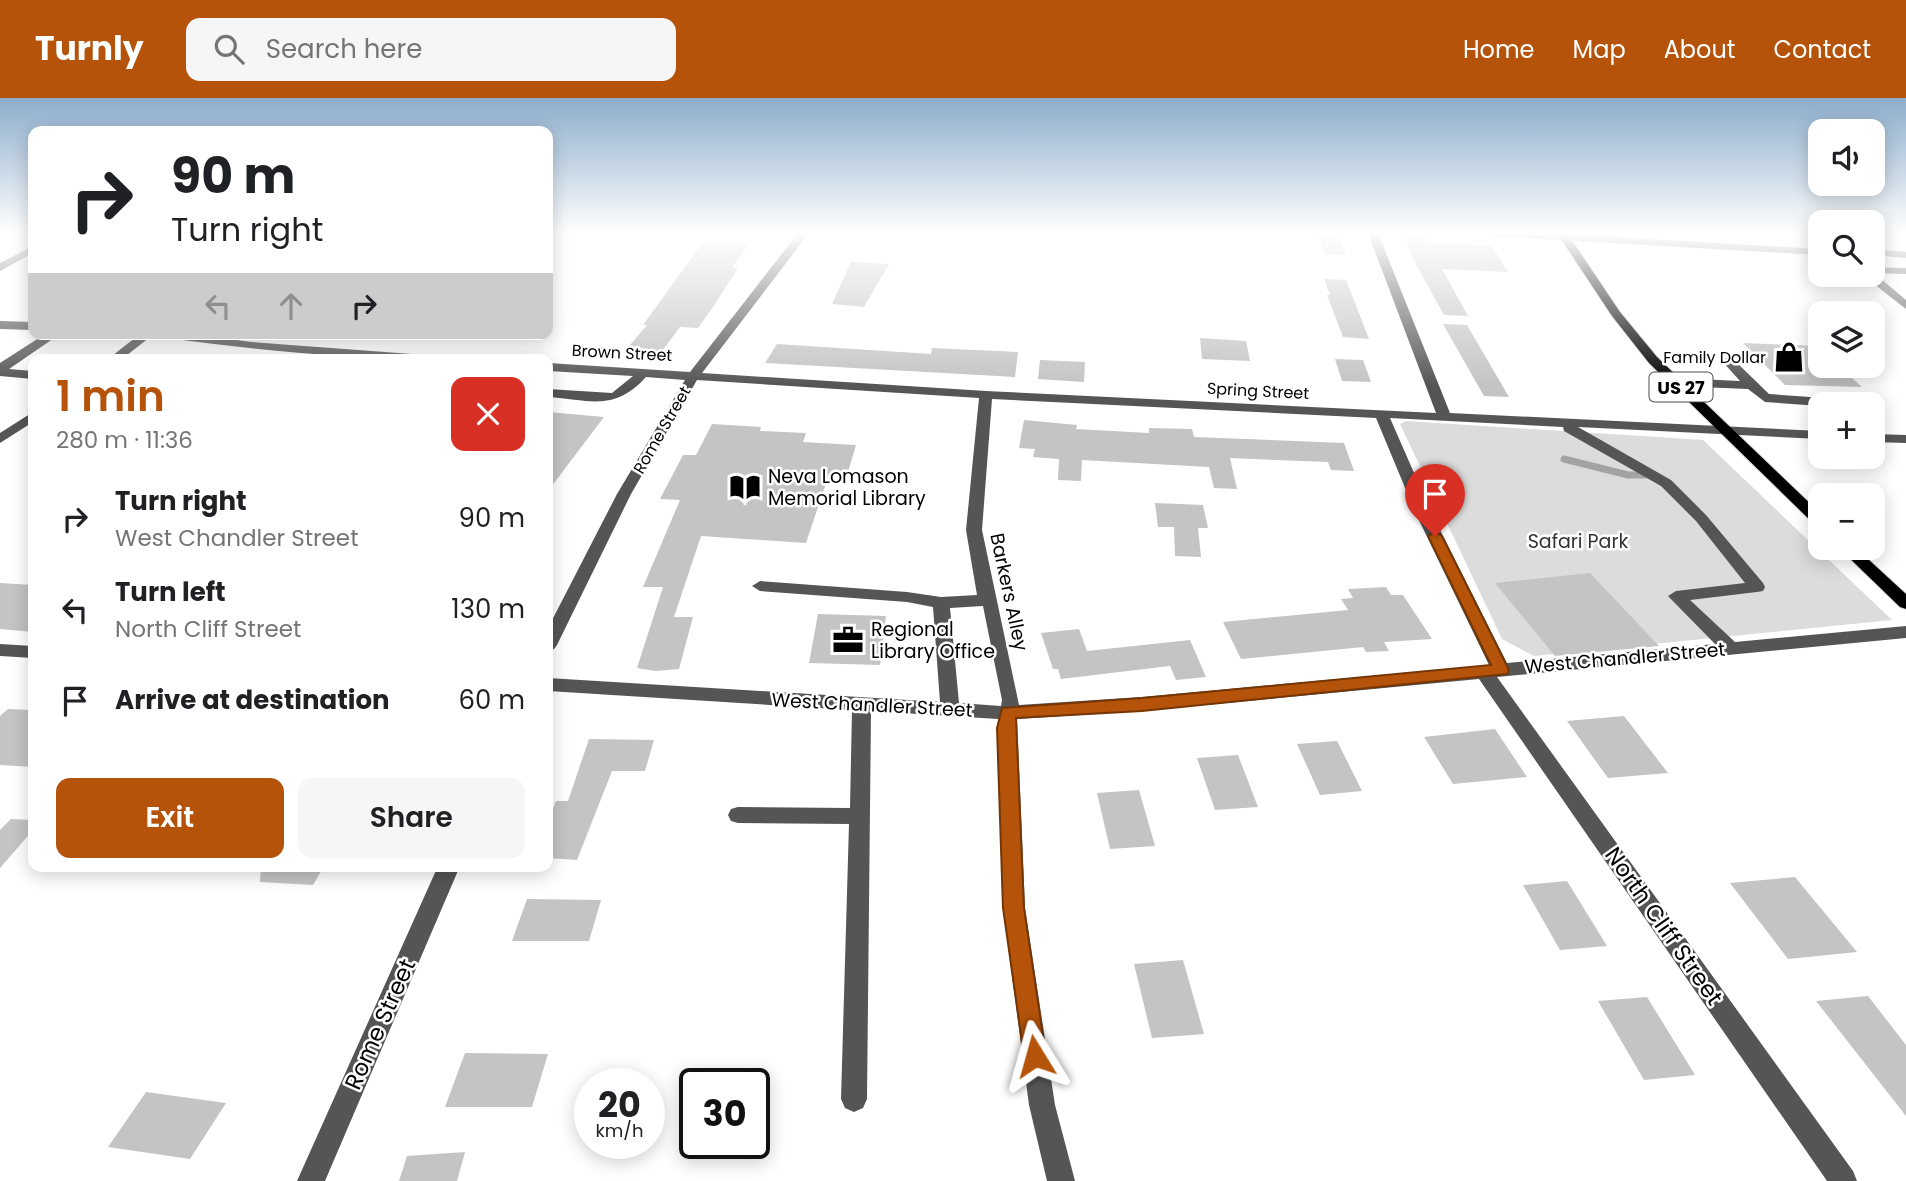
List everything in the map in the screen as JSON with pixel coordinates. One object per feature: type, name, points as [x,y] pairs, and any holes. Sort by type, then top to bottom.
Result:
[{"type":"main road","name":"US 27","points":[[1596,284],[1653,360],[1808,510]]},
{"type":"main road","points":[[1860,560],[1906,603]]},
{"type":"street","name":"Rome Street","points":[[553,635],[624,494],[694,375],[765,284]]},
{"type":"street","points":[[1393,284],[1445,418]]},
{"type":"street","points":[[1883,287],[1906,306]]},
{"type":"street","points":[[0,325],[28,326]]},
{"type":"street","points":[[0,370],[45,340]]},
{"type":"street","points":[[121,354],[140,340]]},
{"type":"street","points":[[210,340],[358,354]]},
{"type":"street","points":[[1728,360],[1765,398],[1808,401]]},
{"type":"street","points":[[0,370],[28,373]]},
{"type":"street","name":"Brown Street","points":[[553,370],[694,375]]},
{"type":"street","points":[[553,393],[614,397],[628,389],[644,372]]},
{"type":"street","name":"Spring Street","points":[[694,375],[986,395],[1562,425],[1808,435]]},
{"type":"street","points":[[1676,382],[1752,385]]},
{"type":"street","name":"Barkers Alley","points":[[986,395],[974,530],[986,597],[990,600],[1011,700],[1006,728],[1014,908],[1042,1105],[1060,1181]]},
{"type":"street","name":"North Cliff Street","points":[[1381,414],[1493,671],[1843,1181]]},
{"type":"street","points":[[0,439],[28,419]]},
{"type":"street","points":[[1562,425],[1646,470],[1666,484],[1701,518],[1757,587],[1676,596],[1730,648]]},
{"type":"street","points":[[1885,435],[1888,438],[1906,439]]},
{"type":"street","points":[[761,586],[907,597],[941,603],[990,600]]},
{"type":"street","points":[[941,603],[950,710]]},
{"type":"street","name":"West Chandler Street","points":[[553,685],[1008,713],[1142,704],[1906,632]]},
{"type":"street","points":[[0,650],[28,652]]},
{"type":"street","points":[[854,1099],[862,704]]},
{"type":"street","points":[[738,815],[859,816]]},
{"type":"street","name":"Rome Street","points":[[311,1181],[446,872]]},
{"type":"green space","name":"Safari Park","points":[[1406,421],[1703,440],[1808,540],[1808,560],[1829,560],[1892,620],[1534,656],[1502,639],[1400,424]]},
{"type":"building","points":[[673,284],[728,284],[698,328],[680,327],[659,355],[624,352],[647,325],[643,325]]},
{"type":"building","points":[[841,284],[878,284],[864,307],[832,304]]},
{"type":"building","points":[[1326,284],[1347,284],[1369,339],[1343,337],[1327,295],[1330,295]]},
{"type":"building","points":[[1427,284],[1450,284],[1468,316],[1444,315]]},
{"type":"building","points":[[1443,324],[1467,325],[1509,397],[1484,396]]},
{"type":"building","points":[[1200,338],[1246,341],[1250,361],[1202,359]]},
{"type":"building","name":"Family Dollar","points":[[1743,343],[1808,346],[1808,378],[1852,378],[1862,387],[1785,385]]},
{"type":"building","points":[[777,344],[931,354],[932,348],[1018,352],[1015,377],[765,363]]},
{"type":"building","points":[[1335,359],[1363,360],[1371,382],[1342,381]]},
{"type":"building","points":[[1040,360],[1085,362],[1084,382],[1038,379]]},
{"type":"building","points":[[553,412],[604,417],[553,484]]},
{"type":"building","points":[[1024,420],[1077,425],[1076,429],[1149,433],[1149,428],[1192,429],[1194,437],[1344,443],[1354,471],[1331,470],[1328,462],[1230,458],[1237,489],[1214,488],[1209,467],[1082,460],[1081,481],[1058,480],[1059,459],[1033,457],[1035,449],[1019,448]]},
{"type":"building","name":"Neva Lomason Memorial Library","points":[[712,424],[761,427],[760,431],[806,433],[803,442],[856,445],[847,475],[829,474],[806,543],[701,536],[674,617],[693,617],[679,669],[655,671],[637,668],[663,587],[643,587],[680,500],[660,499],[683,455],[696,455]]},
{"type":"building","points":[[1155,503],[1203,505],[1208,528],[1198,528],[1201,557],[1175,556],[1174,527],[1158,527]]},
{"type":"building","points":[[1590,573],[1659,646],[1555,656],[1495,583]]},
{"type":"building","points":[[0,583],[28,585],[28,632],[0,629]]},
{"type":"building","points":[[1386,587],[1391,595],[1403,595],[1432,639],[1384,642],[1389,651],[1366,652],[1363,647],[1241,659],[1223,622],[1348,610],[1341,599],[1353,598],[1348,589]]},
{"type":"building","name":"Regional Library Office","points":[[818,614],[886,616],[880,665],[809,663]]},
{"type":"building","points":[[1079,629],[1087,651],[1190,640],[1206,677],[1176,680],[1170,666],[1061,679],[1058,669],[1053,669],[1041,633]]},
{"type":"building","points":[[8,709],[28,710],[28,767],[0,765],[0,716]]},
{"type":"building","points":[[1624,716],[1668,773],[1608,778],[1567,721]]},
{"type":"building","points":[[1495,729],[1527,777],[1453,784],[1424,737]]},
{"type":"building","points":[[589,739],[654,740],[645,771],[612,771],[577,860],[553,858],[553,808],[556,801],[568,801]]},
{"type":"building","points":[[1337,741],[1362,791],[1320,795],[1297,744]]},
{"type":"building","points":[[1238,755],[1258,807],[1215,810],[1197,758]]},
{"type":"building","points":[[1139,790],[1155,846],[1110,849],[1097,793]]},
{"type":"building","points":[[11,819],[28,820],[28,836],[0,868],[0,830]]},
{"type":"building","points":[[261,872],[321,872],[313,885],[260,882]]},
{"type":"building","points":[[1795,877],[1857,952],[1788,959],[1730,883]]},
{"type":"building","points":[[1567,881],[1607,946],[1560,950],[1523,885]]},
{"type":"building","points":[[527,899],[601,900],[589,941],[512,941]]},
{"type":"building","points":[[1183,960],[1204,1034],[1152,1038],[1134,964]]},
{"type":"building","points":[[1868,996],[1906,1045],[1906,1116],[1816,1001]]},
{"type":"building","points":[[1647,997],[1695,1075],[1644,1080],[1598,1001]]},
{"type":"building","points":[[465,1053],[548,1054],[532,1107],[445,1107]]},
{"type":"building","points":[[146,1092],[226,1103],[190,1159],[108,1147]]},
{"type":"building","points":[[465,1152],[457,1181],[399,1181],[407,1156]]},
{"type":"waterway","points":[[1564,459],[1628,475],[1645,475]]},
{"type":"place","name":"Family Dollar","points":[[1789,357]]},
{"type":"place","name":"Neva Lomason Memorial Library","points":[[745,487]]},
{"type":"place","name":"Regional Library Office","points":[[848,640]]},
{"type":"route","points":[[1035,1056],[1014,908],[1006,728],[1008,713],[1142,704],[1501,670],[1435,536]]}]
